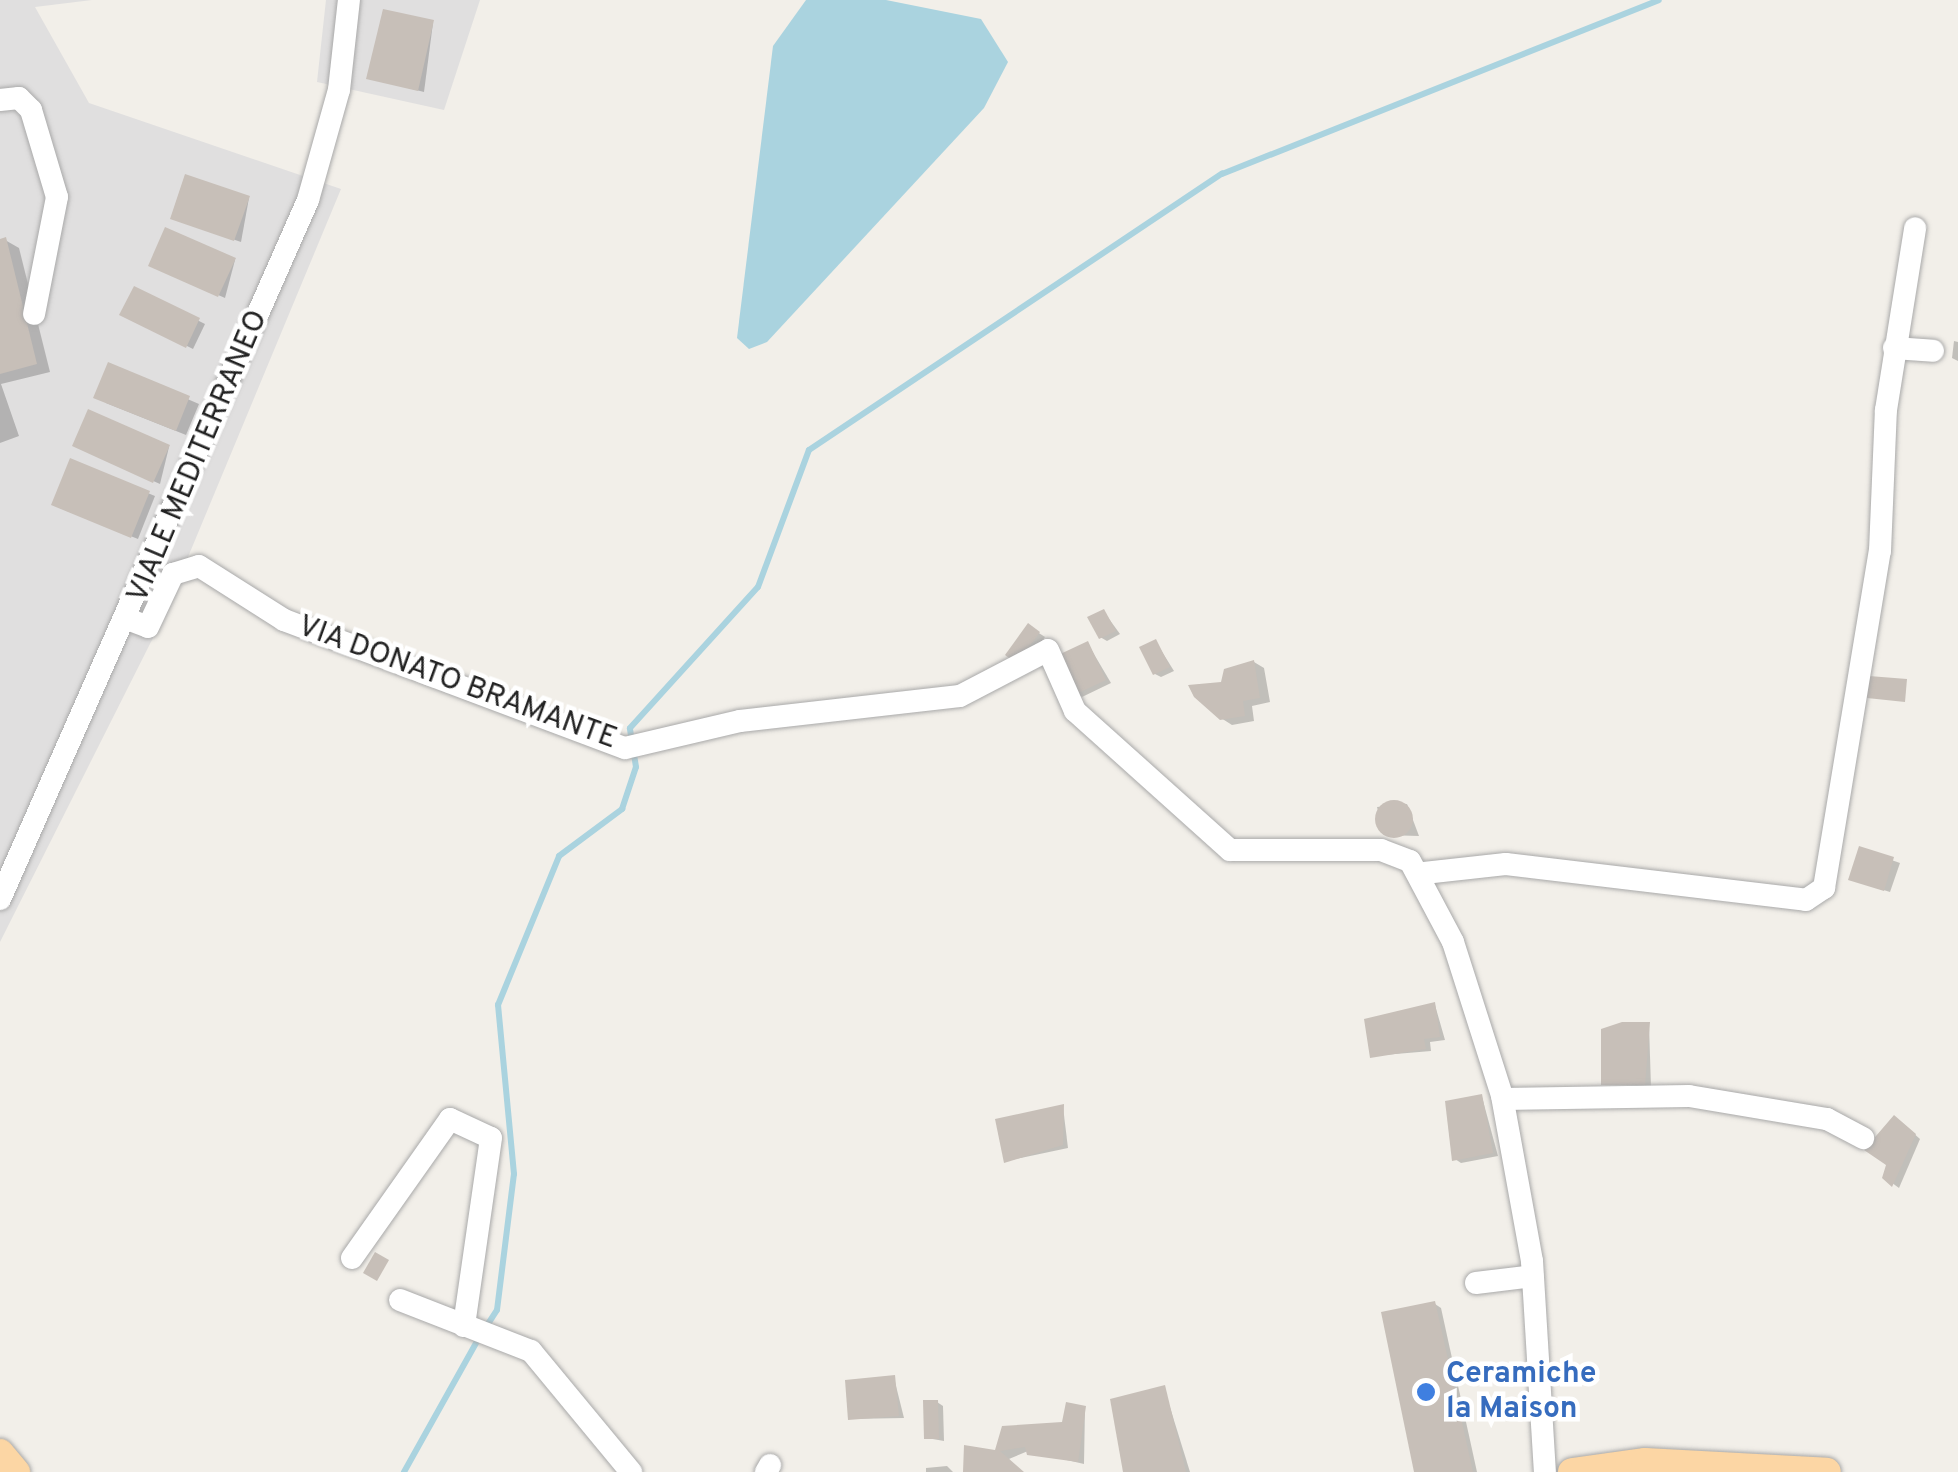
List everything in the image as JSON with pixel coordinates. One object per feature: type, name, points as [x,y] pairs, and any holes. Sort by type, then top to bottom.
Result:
[{"type":"main road","points":[[0,1454],[16,1472]]},
{"type":"main road","points":[[1572,1472],[1644,1462],[1827,1472]]},
{"type":"street","name":"VIALE MEDITERRANEO","points":[[0,899],[130,620],[308,200],[339,90],[349,0]]},
{"type":"street","points":[[0,100],[19,98],[31,110],[57,197],[34,314]]},
{"type":"street","points":[[1545,1472],[1534,1276],[1503,1099],[1424,873],[1506,864],[1806,900],[1824,888],[1880,551],[1894,348],[1915,228]]},
{"type":"street","points":[[1894,348],[1933,351]]},
{"type":"street","name":"VIA DONATO BRAMANTE","points":[[130,620],[148,627],[173,574],[199,566],[284,620],[625,748],[740,720],[960,696],[1048,650],[1075,711],[1230,850],[1381,850],[1424,873]]},
{"type":"street","points":[[1503,1099],[1689,1096],[1827,1119],[1864,1138]]},
{"type":"street","points":[[352,1258],[450,1119],[490,1138],[464,1326]]},
{"type":"street","points":[[1476,1283],[1534,1276]]},
{"type":"street","points":[[400,1300],[544,1361],[631,1472]]},
{"type":"shaded area","points":[[0,0],[92,0],[35,7],[89,103],[341,189],[161,622],[0,942]]},
{"type":"shaded area","points":[[326,0],[480,0],[444,110],[317,82]]},
{"type":"water","points":[[806,0],[886,0],[981,19],[1008,62],[984,108],[767,342],[749,349],[737,338],[773,46]]},
{"type":"building","points":[[383,9],[434,20],[418,91],[366,79]]},
{"type":"building","points":[[185,174],[250,196],[234,241],[170,219]]},
{"type":"building","points":[[165,227],[236,258],[218,297],[148,266]]},
{"type":"building","points":[[6,237],[37,364],[0,374],[0,239]]},
{"type":"building","points":[[134,286],[200,318],[186,348],[119,315]]},
{"type":"building","points":[[108,362],[190,396],[176,431],[93,398]]},
{"type":"building","points":[[88,409],[170,445],[153,483],[72,446]]},
{"type":"building","points":[[70,458],[150,491],[131,538],[51,505]]},
{"type":"building","points":[[1104,609],[1116,631],[1099,639],[1087,617]]},
{"type":"building","points":[[1028,623],[1040,632],[1017,664],[1005,655]]},
{"type":"building","points":[[1156,639],[1170,667],[1153,675],[1139,647]]},
{"type":"building","points":[[1088,641],[1106,680],[1074,695],[1056,656]]},
{"type":"building","points":[[1254,660],[1260,698],[1243,701],[1245,716],[1220,720],[1194,697],[1188,685],[1221,682],[1224,669]]},
{"type":"building","points":[[1869,676],[1907,679],[1905,702],[1867,698]]},
{"type":"building","points":[[1394,800],[1407,806],[1413,819],[1407,832],[1394,838],[1381,832],[1375,819],[1381,806]]},
{"type":"building","points":[[1859,846],[1894,857],[1884,891],[1848,880]]},
{"type":"building","points":[[1435,1002],[1440,1037],[1424,1039],[1426,1049],[1370,1058],[1364,1019]]},
{"type":"building","points":[[1622,1022],[1650,1022],[1645,1085],[1601,1085],[1601,1029]]},
{"type":"building","points":[[1482,1094],[1493,1153],[1452,1161],[1445,1101]]},
{"type":"building","points":[[1064,1104],[1063,1145],[1004,1163],[995,1119]]},
{"type":"building","points":[[1894,1115],[1916,1134],[1892,1187],[1882,1178],[1886,1165],[1864,1150]]},
{"type":"building","points":[[375,1252],[389,1260],[377,1281],[363,1273]]},
{"type":"building","name":"Ceramiche la Maison","points":[[1435,1301],[1473,1472],[1414,1472],[1381,1312]]},
{"type":"building","points":[[895,1375],[899,1416],[848,1420],[845,1380]]},
{"type":"building","points":[[1165,1385],[1186,1472],[1123,1472],[1110,1399]]},
{"type":"building","points":[[923,1400],[938,1400],[939,1439],[924,1439]]},
{"type":"building","points":[[1066,1402],[1086,1406],[1078,1462],[1027,1455],[1025,1447],[1000,1451],[1024,1472],[963,1472],[964,1445],[995,1450],[1002,1426],[1062,1422]]},
{"type":"waterway","points":[[486,1327],[497,1310],[514,1174],[498,1005],[559,856],[622,809],[636,767],[630,728],[758,587],[809,450],[1222,174],[1659,0]]},
{"type":"waterway","points":[[404,1472],[479,1338]]},
{"type":"place","name":"Ceramiche la Maison","points":[[1426,1392]]}]
